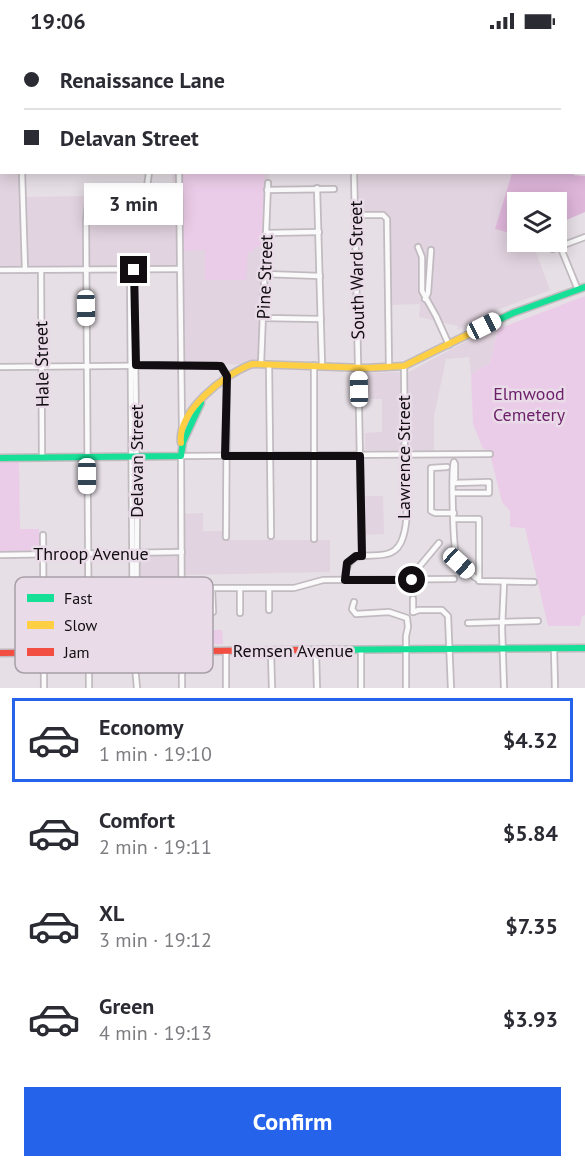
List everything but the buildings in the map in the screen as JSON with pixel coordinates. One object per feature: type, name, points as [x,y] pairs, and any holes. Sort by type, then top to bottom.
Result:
[{"type":"street","points":[[22,174],[25,270]]},
{"type":"street","points":[[87,577],[85,229],[88,204],[105,202],[120,195],[143,192],[147,187],[149,174]]},
{"type":"street","points":[[179,174],[182,429]]},
{"type":"street","name":"South Ward Street","points":[[354,174],[362,556]]},
{"type":"street","name":"Pine Street","points":[[261,364],[268,183]]},
{"type":"street","points":[[317,188],[322,365]]},
{"type":"street","points":[[267,190],[334,189]]},
{"type":"street","points":[[356,215],[386,216],[389,367]]},
{"type":"street","points":[[266,233],[319,232]]},
{"type":"street","points":[[567,244],[585,237]]},
{"type":"street","points":[[418,247],[422,257],[422,291],[449,345]]},
{"type":"street","points":[[425,299],[428,293],[431,250]]},
{"type":"street","points":[[183,577],[180,435],[194,408],[211,389],[227,376],[246,366],[261,364],[372,368],[404,366],[513,313],[581,288],[564,252]]},
{"type":"street","points":[[0,270],[179,269]]},
{"type":"street","name":"Hale Street","points":[[40,270],[43,366],[42,457]]},
{"type":"street","name":"Delavan Street","points":[[132,270],[134,577]]},
{"type":"street","points":[[265,274],[320,276]]},
{"type":"street","points":[[263,318],[321,319]]},
{"type":"street","points":[[270,365],[271,536]]},
{"type":"street","points":[[314,365],[315,539]]},
{"type":"street","points":[[0,367],[221,366],[227,376],[226,537]]},
{"type":"street","name":"Lawrence Street","points":[[362,556],[386,554],[403,540],[406,513],[404,366]]},
{"type":"street","points":[[181,443],[199,411],[201,402]]},
{"type":"street","points":[[0,458],[490,454]]},
{"type":"street","points":[[454,455],[452,471],[454,548],[457,560],[479,580],[504,583],[534,582]]},
{"type":"street","points":[[447,468],[431,468],[431,511],[479,519],[479,580]]},
{"type":"street","points":[[454,482],[489,482],[489,493],[454,493]]},
{"type":"street","points":[[43,535],[43,577]]},
{"type":"street","points":[[413,612],[412,580],[416,570],[439,543]]},
{"type":"street","name":"Throop Avenue","points":[[0,555],[182,552]]},
{"type":"street","points":[[345,580],[347,563],[356,556],[362,556]]},
{"type":"street","points":[[213,589],[294,588],[323,580],[454,579]]},
{"type":"street","points":[[504,583],[506,640],[504,688]]},
{"type":"street","points":[[240,589],[240,613]]},
{"type":"street","points":[[269,589],[269,610]]},
{"type":"street","points":[[354,602],[352,609],[356,614],[389,612],[407,618]]},
{"type":"street","points":[[407,618],[419,610],[446,612],[449,618],[451,688]]},
{"type":"street","points":[[406,688],[407,618]]},
{"type":"street","points":[[468,623],[538,621]]},
{"type":"street","name":"Remsen Avenue","points":[[213,651],[406,651],[504,646],[585,648]]},
{"type":"street","points":[[554,648],[555,688]]},
{"type":"street","points":[[226,651],[226,688]]},
{"type":"street","points":[[361,651],[361,688]]},
{"type":"street","points":[[271,652],[272,688]]},
{"type":"street","points":[[316,652],[316,688]]},
{"type":"street","points":[[89,673],[89,688]]},
{"type":"street","name":"Delavan Street","points":[[136,673],[137,688]]},
{"type":"shaded area","points":[[0,174],[22,174],[23,197],[173,195],[172,174],[269,174],[261,364],[180,365],[179,269],[0,270]]},
{"type":"shaded area","points":[[353,174],[512,174],[495,229],[507,232],[507,252],[536,252],[550,290],[497,310],[457,330],[458,326],[419,317],[420,304],[388,305],[386,215],[354,214]]},
{"type":"shaded area","points":[[512,174],[585,176],[585,212],[567,220],[567,192],[507,192],[507,232],[495,229]]},
{"type":"shaded area","points":[[498,329],[490,363],[471,374],[469,357],[446,359],[434,416],[434,451],[365,450],[365,433],[382,432],[382,399],[365,399],[365,373],[409,372],[474,337]]},
{"type":"shaded area","points":[[365,496],[383,496],[384,534],[365,535]]},
{"type":"shaded area","points":[[203,513],[203,531],[225,531],[225,540],[330,540],[330,572],[134,577],[134,554],[158,554],[181,545],[180,514]]},
{"type":"green space","points":[[181,174],[264,174],[262,246],[255,247],[253,252],[248,252],[246,280],[205,280],[205,250],[183,251]]},
{"type":"green space","name":"Elmwood Cemetery","points":[[585,296],[585,615],[582,616],[580,626],[548,626],[525,528],[510,527],[510,511],[502,502],[489,450],[483,449],[473,424],[471,374],[490,363],[498,329]]},
{"type":"green space","points":[[19,462],[20,529],[39,529],[40,551],[0,551],[0,463]]},
{"type":"green space","points":[[213,630],[222,630],[223,644],[213,644]]},
{"type":"traffic: fast","points":[[473,332],[513,313],[585,287]]},
{"type":"traffic: fast","points":[[0,458],[181,456],[183,442],[201,403]]},
{"type":"traffic: fast","points":[[297,650],[585,648]]},
{"type":"traffic: slow","points":[[181,443],[182,431],[187,419],[205,395],[229,376],[252,364],[366,368],[404,366],[473,332]]},
{"type":"traffic: jam","points":[[213,651],[297,650]]},
{"type":"traffic: jam","points":[[0,653],[15,653]]},
{"type":"route","points":[[134,270],[136,365],[221,366],[227,376],[225,456],[360,456],[362,556],[356,556],[347,563],[345,580],[412,580]]}]
